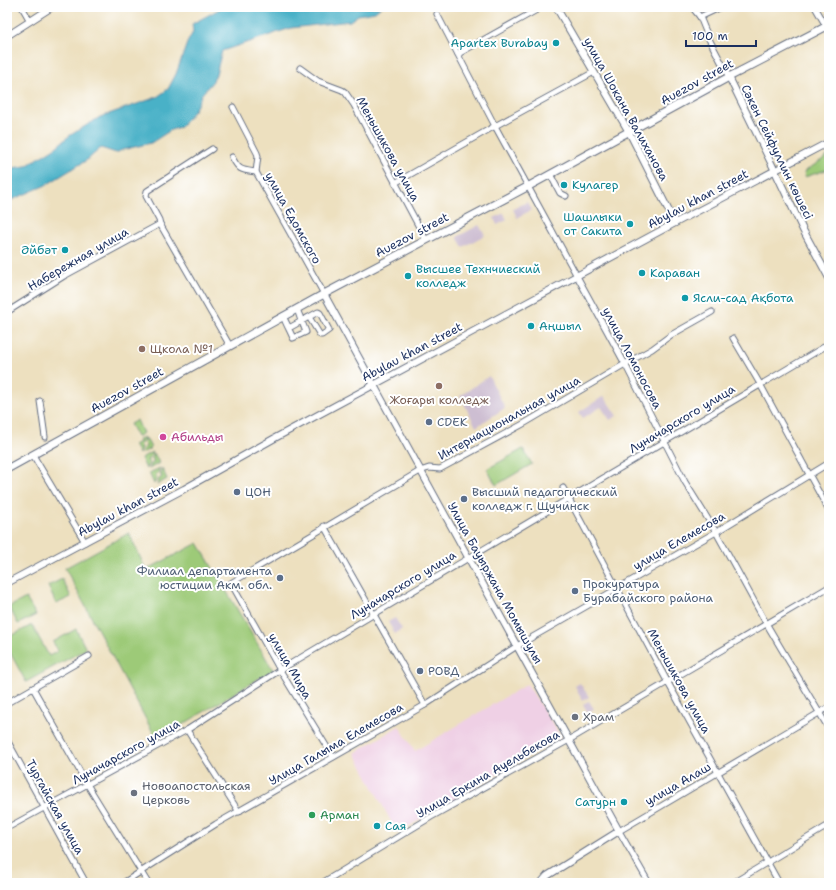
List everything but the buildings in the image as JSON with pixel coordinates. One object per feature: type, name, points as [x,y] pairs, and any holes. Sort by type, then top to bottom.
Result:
[{"type":"main road","name":"Auezov street","points":[[7,469],[283,316],[827,26]]},
{"type":"street","points":[[22,7],[30,21]]},
{"type":"street","points":[[7,36],[52,7]]},
{"type":"street","points":[[458,54],[542,7]]},
{"type":"street","name":"улица Шокана Валиханова","points":[[556,7],[629,132],[675,223]]},
{"type":"street","points":[[692,7],[700,17],[709,39],[729,77]]},
{"type":"street","points":[[700,17],[721,7]]},
{"type":"street","points":[[815,7],[827,26]]},
{"type":"street","name":"улица Ломоносова","points":[[437,14],[625,364],[685,482],[716,532],[766,623],[829,729]]},
{"type":"street","name":"Меньшикова улица","points":[[300,68],[318,81],[326,85],[337,87],[345,92],[354,105],[426,240]]},
{"type":"street","points":[[395,183],[594,72]]},
{"type":"street","name":"Сәкен Сейфуллин көшесі","points":[[729,77],[803,230],[829,278]]},
{"type":"street","name":"улица Едомского","points":[[233,107],[257,153],[256,172],[324,294]]},
{"type":"street","name":"Abylau khan street","points":[[7,583],[184,489],[275,438],[675,223],[829,142]]},
{"type":"street","points":[[212,149],[147,191],[146,196],[160,220],[160,224],[230,346]]},
{"type":"street","points":[[232,157],[237,168],[256,172]]},
{"type":"street","points":[[550,174],[560,193],[566,196]]},
{"type":"street","name":"Набережная улица","points":[[7,312],[64,276],[160,224]]},
{"type":"street","name":"Улица Бауыржана Момышулы","points":[[324,294],[619,832],[649,883]]},
{"type":"street","points":[[283,316],[293,338],[306,332],[297,309]]},
{"type":"street","points":[[289,328],[318,312],[329,330],[320,335],[309,317]]},
{"type":"street","name":"Интернациональная улица","points":[[231,583],[324,526],[425,468],[440,469],[525,423],[712,312]]},
{"type":"street","points":[[733,338],[760,384],[829,511]]},
{"type":"street","name":"Луначарского улица","points":[[7,828],[187,730],[280,670],[829,344]]},
{"type":"street","points":[[40,401],[45,437]]},
{"type":"street","points":[[34,455],[85,542]]},
{"type":"street","name":"улица Елемесова","points":[[517,646],[716,532],[829,463]]},
{"type":"street","name":"Меньшикова улица","points":[[563,488],[778,883]]},
{"type":"street","points":[[324,526],[425,705]]},
{"type":"street","name":"улица Мира","points":[[231,583],[280,670],[333,757]]},
{"type":"street","name":"Улица Еркина Ауельбекова","points":[[322,883],[829,587]]},
{"type":"street","name":"Улица Галыма Елемесова","points":[[123,883],[141,870],[239,812],[425,705],[517,646]]},
{"type":"street","points":[[7,703],[89,656]]},
{"type":"street","points":[[34,688],[87,784],[148,883]]},
{"type":"street","name":"улица Алаш","points":[[541,883],[547,876],[619,832],[829,707]]},
{"type":"street","points":[[187,730],[239,812]]},
{"type":"street","name":"Тургайская улица","points":[[7,740],[86,883]]},
{"type":"street","points":[[733,883],[829,826]]},
{"type":"shaded area","points":[[527,202],[531,210],[517,218],[513,209]]},
{"type":"shaded area","points":[[504,213],[507,220],[497,225],[494,218]]},
{"type":"shaded area","points":[[479,225],[485,235],[463,247],[457,237]]},
{"type":"shaded area","points":[[489,376],[505,408],[476,427],[460,396]]},
{"type":"shaded area","points":[[604,396],[617,416],[610,420],[601,407],[583,418],[579,412]]},
{"type":"shaded area","points":[[395,618],[402,629],[395,634],[388,622]]},
{"type":"shaded area","points":[[580,683],[589,697],[583,701],[575,686]]},
{"type":"shaded area","points":[[527,684],[561,737],[397,833],[355,753],[399,726],[415,751]]},
{"type":"shaded area","points":[[589,701],[594,709],[588,713],[583,704]]},
{"type":"green space","points":[[829,155],[829,169],[805,177],[804,172]]},
{"type":"green space","points":[[137,420],[143,433],[137,437],[130,424]]},
{"type":"green space","points":[[144,437],[142,443],[139,444],[141,448],[139,454],[134,445],[139,442],[138,440]]},
{"type":"green space","points":[[146,438],[151,448],[141,454],[143,449],[146,447],[144,443]]},
{"type":"green space","points":[[523,449],[532,464],[496,485],[487,469]]},
{"type":"green space","points":[[152,452],[150,458],[147,460],[149,463],[146,469],[141,458]]},
{"type":"green space","points":[[154,453],[159,463],[149,469],[151,464],[154,462],[152,458]]},
{"type":"green space","points":[[160,468],[158,473],[155,475],[157,478],[154,484],[149,473]]},
{"type":"green space","points":[[162,468],[167,479],[157,485],[159,479],[162,477],[160,473]]},
{"type":"green space","points":[[129,533],[146,570],[198,543],[273,670],[157,740],[65,568]]},
{"type":"green space","points":[[62,579],[71,597],[56,604],[48,586]]},
{"type":"green space","points":[[26,598],[36,615],[18,624],[9,607]]},
{"type":"green space","points":[[32,625],[49,656],[58,651],[53,642],[76,629],[86,649],[26,682],[7,647],[7,638]]},
{"type":"water","points":[[223,7],[381,7],[375,12],[358,15],[350,21],[291,28],[222,51],[213,81],[202,94],[195,109],[181,127],[171,130],[151,143],[122,150],[116,153],[101,148],[87,160],[46,185],[7,202],[7,171],[12,168],[26,166],[56,147],[69,136],[100,117],[157,97],[168,89],[176,74],[187,43],[193,32],[192,24]]},
{"type":"place","name":"Apartex Burabay","points":[[556,43]]},
{"type":"place","name":"Кулагер","points":[[564,185]]},
{"type":"place","name":"Шашлыки от Сакита","points":[[630,224]]},
{"type":"place","name":"Әйбәт","points":[[65,250]]},
{"type":"place","name":"Караван","points":[[642,273]]},
{"type":"place","name":"Высшее Технчиеский колледж","points":[[408,276]]},
{"type":"place","name":"Ясли-сад Ақбота","points":[[685,298]]},
{"type":"place","name":"Аңшыл","points":[[531,326]]},
{"type":"place","name":"Щкола №1","points":[[142,349]]},
{"type":"place","name":"Жоғары колледж","points":[[439,386]]},
{"type":"place","name":"CDEK","points":[[429,422]]},
{"type":"place","name":"Абильды","points":[[163,437]]},
{"type":"place","name":"ЦОН","points":[[237,492]]},
{"type":"place","name":"Высший педагогический колледж г. Щучинск","points":[[464,499]]},
{"type":"place","name":"Филиал департамента юстиции Акм. обл.","points":[[280,578]]},
{"type":"place","name":"Прокуратура Бурабайского района","points":[[575,591]]},
{"type":"place","name":"РОВД","points":[[420,671]]},
{"type":"place","name":"Храм","points":[[575,717]]},
{"type":"place","name":"Новоапостольская Церковь","points":[[134,793]]},
{"type":"place","name":"Сатурн","points":[[624,802]]},
{"type":"place","name":"Арман","points":[[312,815]]},
{"type":"place","name":"Сая","points":[[377,826]]}]
